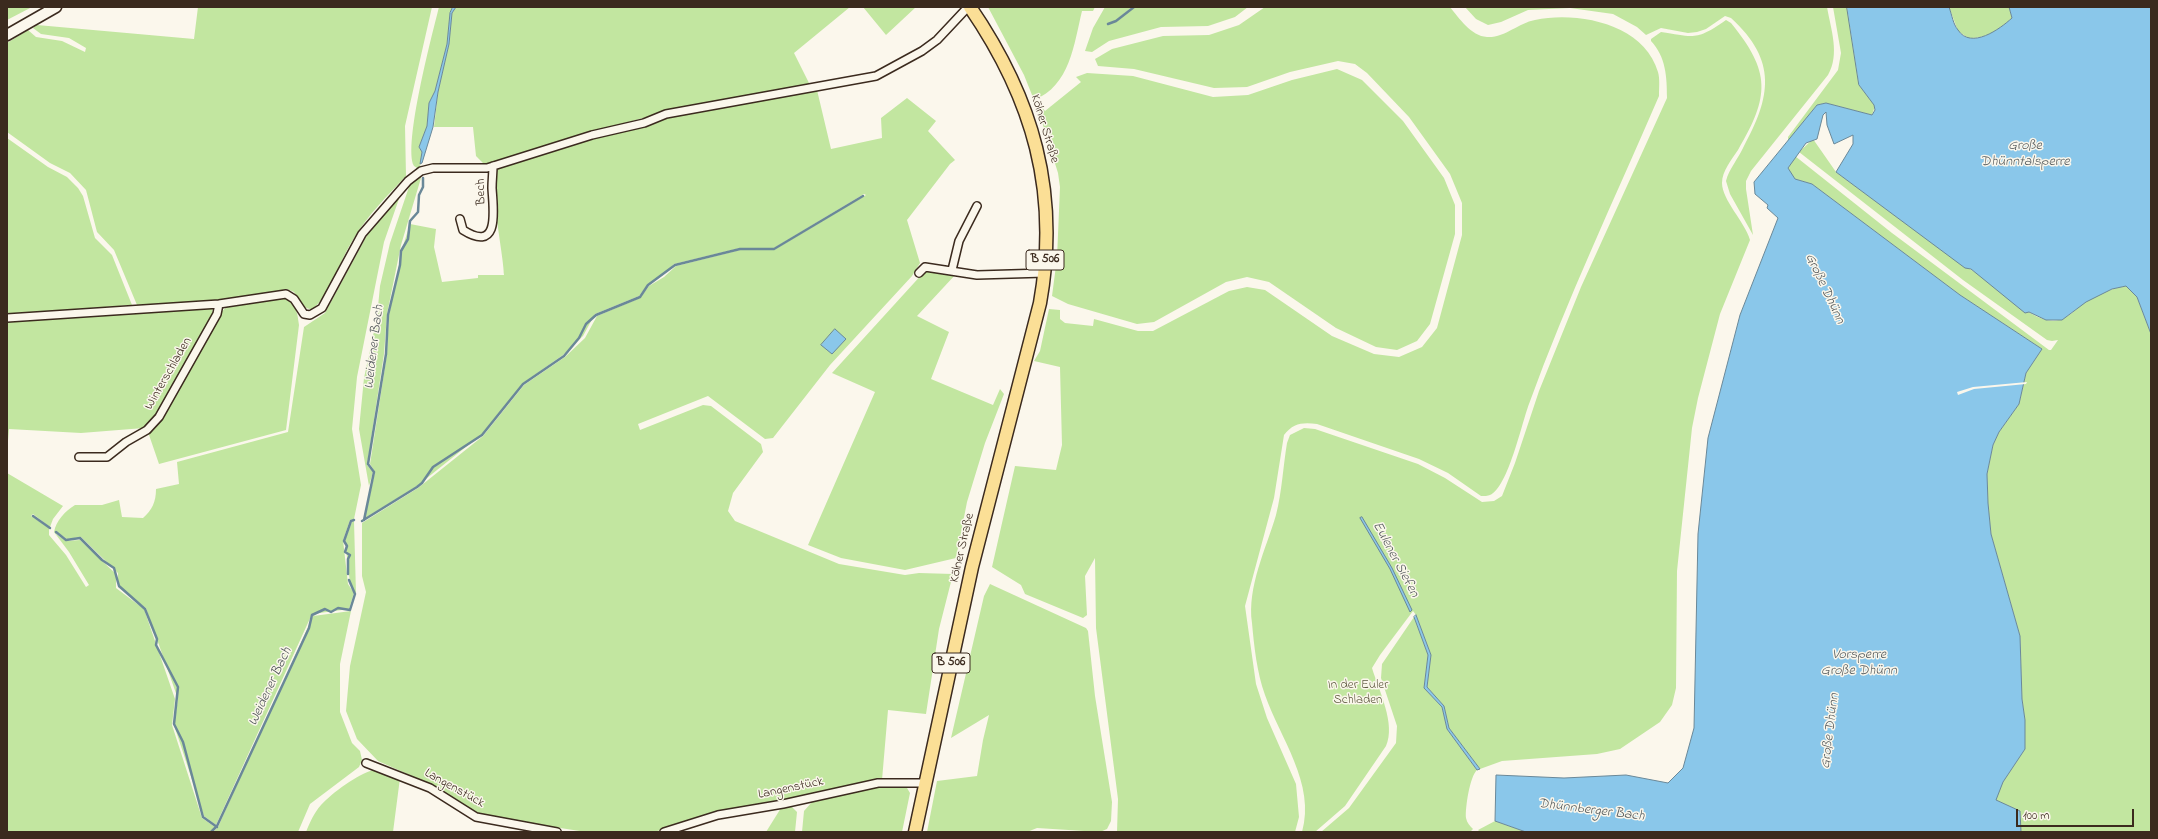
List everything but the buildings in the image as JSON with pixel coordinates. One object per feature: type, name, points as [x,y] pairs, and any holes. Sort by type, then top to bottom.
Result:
[{"type":"main road","points":[[7,35],[56,7]]},
{"type":"main road","name":"Kölner Straße","points":[[915,832],[972,567],[1040,303],[1045,272],[1045,185],[1034,139],[1024,107],[1004,62],[969,7]]},
{"type":"street","name":"Kölner Straße","points":[[493,166],[592,135],[644,123],[666,114],[812,89],[876,76],[900,65],[938,40],[969,7]]},
{"type":"street","name":"Bech","points":[[219,304],[248,301],[282,294],[294,299],[304,314],[310,315],[319,312],[330,297],[362,234],[414,175],[421,171],[433,168],[474,169],[493,166],[492,185],[494,219],[491,229],[482,236],[471,235],[463,230],[460,219]]},
{"type":"street","points":[[952,270],[958,241],[977,206]]},
{"type":"street","points":[[919,273],[925,267],[952,270],[977,276],[1045,272]]},
{"type":"street","points":[[7,318],[219,304]]},
{"type":"street","name":"Winterschladen","points":[[79,457],[106,457],[126,442],[146,430],[159,417],[217,314],[219,304]]},
{"type":"street","name":"Langenstück","points":[[366,763],[430,788],[476,817],[557,832]]},
{"type":"street","name":"Langenstück","points":[[664,832],[718,815],[783,804],[878,783],[925,783]]},
{"type":"green space","points":[[7,7],[32,7],[7,20]]},
{"type":"green space","points":[[198,7],[432,7],[405,126],[406,176],[365,221],[349,247],[331,285],[312,310],[304,307],[294,292],[287,289],[247,299],[137,305],[114,250],[97,232],[86,190],[70,173],[50,163],[7,132],[7,43],[28,30],[36,37],[62,41],[85,52],[86,48],[69,38],[41,34],[33,28],[37,25],[194,39]]},
{"type":"green space","points":[[439,7],[453,7],[450,13],[447,44],[435,91],[429,103],[427,127],[419,147],[422,152],[420,167],[417,168],[414,166],[412,154],[412,136],[415,114]]},
{"type":"green space","points":[[456,7],[850,7],[794,53],[811,87],[665,112],[592,132],[486,166],[476,156],[473,127],[434,127],[438,92],[449,44],[452,13]]},
{"type":"green space","points":[[863,7],[916,7],[886,35]]},
{"type":"green space","points":[[988,7],[1095,7],[1093,11],[1082,11],[1073,50],[1063,74],[1056,85],[1046,94],[1034,100],[1024,75]]},
{"type":"green space","points":[[1105,7],[1132,7],[1116,20],[1107,25],[1117,21],[1135,7],[1248,7],[1235,17],[1208,26],[1161,27],[1109,41],[1092,52],[1085,51],[1093,28]]},
{"type":"green space","points":[[1265,7],[1450,7],[1461,21],[1471,30],[1481,36],[1487,37],[1494,37],[1506,33],[1523,24],[1535,20],[1570,18],[1589,20],[1624,32],[1639,42],[1650,56],[1658,72],[1659,96],[1559,326],[1529,404],[1514,454],[1497,490],[1490,495],[1481,496],[1448,473],[1419,459],[1317,424],[1299,424],[1291,428],[1284,435],[1274,498],[1245,606],[1256,684],[1267,718],[1296,784],[1299,817],[1295,832],[1117,832],[1118,799],[1096,628],[1095,558],[1085,576],[1087,615],[1083,618],[1025,594],[1021,585],[992,567],[1015,466],[1056,470],[1062,445],[1060,367],[1034,361],[1040,351],[1049,309],[1060,310],[1060,319],[1065,323],[1093,326],[1094,319],[1138,331],[1153,331],[1229,291],[1247,287],[1265,290],[1332,336],[1374,354],[1399,357],[1422,347],[1437,328],[1462,235],[1462,203],[1450,174],[1409,117],[1367,73],[1355,64],[1338,61],[1290,72],[1247,87],[1214,88],[1134,69],[1098,66],[1095,59],[1112,49],[1163,36],[1209,35],[1239,25]]},
{"type":"green space","points":[[1465,7],[1827,7],[1834,42],[1832,67],[1828,75],[1751,171],[1746,181],[1753,235],[1730,194],[1726,181],[1729,172],[1741,152],[1760,112],[1764,96],[1765,80],[1763,65],[1757,49],[1746,34],[1731,18],[1725,16],[1706,29],[1697,32],[1688,33],[1661,28],[1646,35],[1637,27],[1613,14],[1570,8],[1528,10],[1501,22],[1488,25],[1476,19]]},
{"type":"green space","points":[[1833,7],[1847,7],[1859,85],[1875,106],[1872,115],[1826,103],[1817,105],[1788,142],[1788,137],[1838,70],[1841,53]]},
{"type":"green space","points":[[1949,7],[2009,7],[2012,18],[1992,33],[1981,37],[1968,38],[1958,31]]},
{"type":"green space","name":"In der Euler Schladen","points":[[1726,20],[1731,23],[1744,40],[1753,56],[1759,70],[1762,85],[1756,114],[1749,131],[1730,161],[1722,179],[1723,190],[1726,197],[1744,226],[1750,240],[1720,314],[1698,398],[1692,428],[1677,571],[1676,688],[1672,705],[1660,722],[1620,749],[1597,754],[1502,761],[1480,769],[1449,728],[1444,706],[1427,687],[1431,655],[1416,615],[1413,611],[1372,668],[1388,718],[1389,737],[1386,746],[1345,806],[1315,832],[1302,832],[1305,814],[1304,796],[1294,762],[1262,687],[1255,650],[1251,609],[1252,596],[1258,568],[1276,515],[1287,443],[1290,435],[1304,428],[1315,429],[1418,464],[1445,478],[1482,502],[1494,501],[1502,496],[1515,463],[1539,391],[1581,287],[1667,98],[1665,68],[1660,54],[1651,39],[1661,32],[1695,36],[1716,27]]},
{"type":"green space","points":[[1337,69],[1362,80],[1403,121],[1444,178],[1455,205],[1455,234],[1430,324],[1417,341],[1397,350],[1376,347],[1336,328],[1269,282],[1247,277],[1226,282],[1154,322],[1137,324],[1068,304],[1052,296],[1057,258],[1060,187],[1058,173],[1038,109],[1041,106],[1045,111],[1081,82],[1076,77],[1087,73],[1133,76],[1213,97],[1248,95],[1292,80]]},
{"type":"green space","points":[[817,90],[831,149],[882,138],[881,118],[907,98],[936,121],[928,131],[955,160],[950,164],[907,220],[920,263],[912,276],[830,365],[773,438],[765,439],[708,396],[638,424],[640,430],[703,405],[711,406],[761,444],[763,452],[733,493],[728,511],[735,521],[839,564],[905,575],[919,573],[953,574],[939,629],[926,714],[888,710],[882,780],[803,796],[653,832],[586,832],[477,815],[430,784],[378,761],[357,739],[346,711],[350,666],[366,592],[362,576],[362,523],[418,488],[483,436],[524,385],[565,357],[585,338],[597,316],[640,298],[649,286],[664,277],[676,266],[740,250],[774,250],[866,195],[864,194],[774,248],[740,248],[674,264],[663,275],[648,284],[639,296],[595,314],[583,336],[563,355],[523,383],[482,434],[417,486],[365,518],[375,472],[370,464],[387,354],[389,315],[403,246],[410,224],[436,229],[434,247],[442,282],[478,278],[478,275],[504,275],[494,187],[495,175],[498,167],[666,116]]},
{"type":"green space","points":[[7,138],[48,167],[67,177],[78,188],[83,196],[95,238],[112,255],[132,305],[7,314]]},
{"type":"green space","points":[[1813,139],[1836,172],[1965,267],[1975,272],[2011,300],[2036,316],[2048,320],[2063,319],[2092,298],[2120,287],[2126,286],[2137,297],[2151,334],[2151,832],[2021,832],[2020,811],[1995,800],[2003,782],[2025,749],[2025,720],[2022,699],[2020,636],[1991,534],[1987,474],[1993,445],[1999,432],[2019,404],[2026,373],[2042,349],[1960,295],[1812,184],[1795,179],[1788,171],[1789,165],[1795,156],[1892,233],[2049,350],[2051,350],[2058,340],[2047,340],[1963,280],[1799,152]]},
{"type":"green space","points":[[420,173],[421,178],[401,245],[387,314],[384,354],[367,465],[373,472],[369,486],[359,429],[364,378],[377,317],[380,286],[390,243],[411,181]]},
{"type":"green space","points":[[401,193],[384,242],[357,377],[352,429],[361,485],[354,519],[350,520],[343,540],[348,584],[354,593],[349,609],[312,614],[216,825],[204,816],[174,725],[178,699],[146,608],[118,587],[118,573],[81,537],[67,539],[57,532],[56,534],[66,541],[80,540],[116,574],[116,588],[144,609],[175,699],[172,725],[202,818],[215,827],[210,832],[7,832],[7,473],[63,506],[53,519],[50,527],[33,514],[31,516],[49,528],[49,535],[66,555],[86,587],[89,585],[69,552],[54,532],[62,517],[75,505],[102,505],[119,500],[122,517],[143,518],[153,505],[156,489],[179,484],[177,462],[288,432],[304,327],[325,313],[372,226]]},
{"type":"green space","points":[[934,270],[956,274],[917,316],[949,332],[931,379],[993,405],[1000,389],[1004,394],[985,443],[967,502],[956,558],[905,570],[841,558],[808,545],[875,392],[832,373],[924,272]]},
{"type":"green space","points":[[277,297],[288,300],[294,305],[299,325],[286,430],[159,464],[148,432],[221,312],[229,305],[248,304]]},
{"type":"green space","points":[[212,307],[213,316],[158,413],[144,428],[81,433],[9,429],[7,453],[7,321]]},
{"type":"green space","points":[[354,521],[356,594],[350,583],[345,540],[352,522]]},
{"type":"green space","points":[[990,584],[1086,628],[1088,631],[1095,696],[1112,802],[1111,821],[1107,829],[1100,832],[1037,828],[1027,832],[927,832],[937,781],[977,776],[989,715],[951,738],[984,596]]},
{"type":"green space","points":[[351,611],[340,664],[340,712],[352,743],[360,751],[362,760],[359,767],[310,804],[298,832],[213,832],[218,827],[313,616]]},
{"type":"green space","points":[[1414,617],[1428,655],[1424,688],[1442,707],[1447,729],[1477,770],[1474,773],[1470,785],[1466,807],[1466,820],[1473,829],[1470,832],[1321,832],[1349,808],[1396,743],[1397,726],[1381,678],[1382,664]]},
{"type":"green space","points":[[373,770],[383,771],[400,778],[393,832],[306,832],[314,814],[326,800],[353,780]]},
{"type":"green space","points":[[878,787],[907,788],[910,793],[902,832],[802,832],[804,811],[812,802]]},
{"type":"green space","points":[[791,806],[797,812],[795,832],[766,832],[781,808]]},
{"type":"green space","points":[[1495,821],[1526,832],[1480,832],[1478,830]]},
{"type":"water","points":[[453,7],[456,7],[452,13],[449,44],[438,92],[433,127],[422,163],[420,164],[422,152],[419,147],[427,126],[429,103],[435,91],[447,44],[450,13]]},
{"type":"water","name":"Vorsperre Große Dhünn","points":[[1847,7],[1949,7],[1956,28],[1964,36],[1978,38],[1993,32],[2012,18],[2009,7],[2151,7],[2151,334],[2137,297],[2126,286],[2112,289],[2086,302],[2062,320],[2046,320],[2029,312],[2025,313],[1971,269],[1965,268],[1836,172],[1853,144],[1853,135],[1834,144],[1827,125],[1826,112],[1823,115],[1817,139],[1806,143],[1788,168],[1795,179],[1812,184],[1960,295],[2042,349],[2026,373],[2019,404],[1999,432],[1993,445],[1987,474],[1991,534],[2020,636],[2022,699],[2025,720],[2025,749],[2003,782],[1996,800],[2020,811],[2021,832],[1526,832],[1495,821],[1496,775],[1564,778],[1626,775],[1668,783],[1683,768],[1694,728],[1698,534],[1708,438],[1740,315],[1778,218],[1767,208],[1768,205],[1755,194],[1754,182],[1817,105],[1826,103],[1872,115],[1875,110],[1874,105],[1859,85]]},
{"type":"water","points":[[835,329],[846,339],[832,354],[821,345]]},
{"type":"water","points":[[1362,517],[1392,568],[1412,610],[1410,612],[1390,569],[1360,518]]},
{"type":"water","points":[[1416,615],[1431,655],[1427,687],[1444,706],[1449,728],[1480,769],[1477,770],[1447,729],[1442,707],[1424,688],[1428,655],[1414,617]]},
{"type":"pier","points":[[2027,382],[2026,384],[1974,389],[1958,395],[1957,392],[1973,387]]},
{"type":"waterway","points":[[1108,24],[1116,21],[1134,7]]},
{"type":"waterway","name":"Weidener Bach","points":[[364,520],[374,472],[368,464],[386,354],[388,315],[400,265],[401,251],[408,239],[410,221],[418,212],[419,195],[423,187],[423,178]]},
{"type":"waterway","points":[[362,521],[417,487],[422,483],[433,467],[482,435],[523,384],[564,356],[579,338],[586,324],[596,315],[640,297],[648,285],[675,265],[740,249],[774,249],[863,196]]},
{"type":"waterway","points":[[33,516],[50,528]]},
{"type":"waterway","name":"Weidener Bach","points":[[348,574],[348,559],[350,555],[345,552],[347,546],[344,541],[351,521],[354,520]]},
{"type":"waterway","points":[[56,532],[66,540],[80,538],[102,560],[114,568],[119,586],[145,609],[157,639],[156,645],[178,687],[174,724],[183,742],[203,817],[217,827]]},
{"type":"waterway","name":"Weidener Bach","points":[[211,832],[217,826],[309,628],[312,615],[325,609],[331,612],[338,608],[350,610],[355,594],[349,580]]},
{"type":"water label","name":"Große Dhünntalsperre","points":[[2025,156]]},
{"type":"water label","name":"Große Dhünn","points":[[1824,289]]},
{"type":"water label","name":"Eulener Siefen","points":[[1395,560]]},
{"type":"water label","name":"Große Dhünn","points":[[1831,731]]},
{"type":"water label","name":"Dhünnberger Bach","points":[[1591,811]]}]
